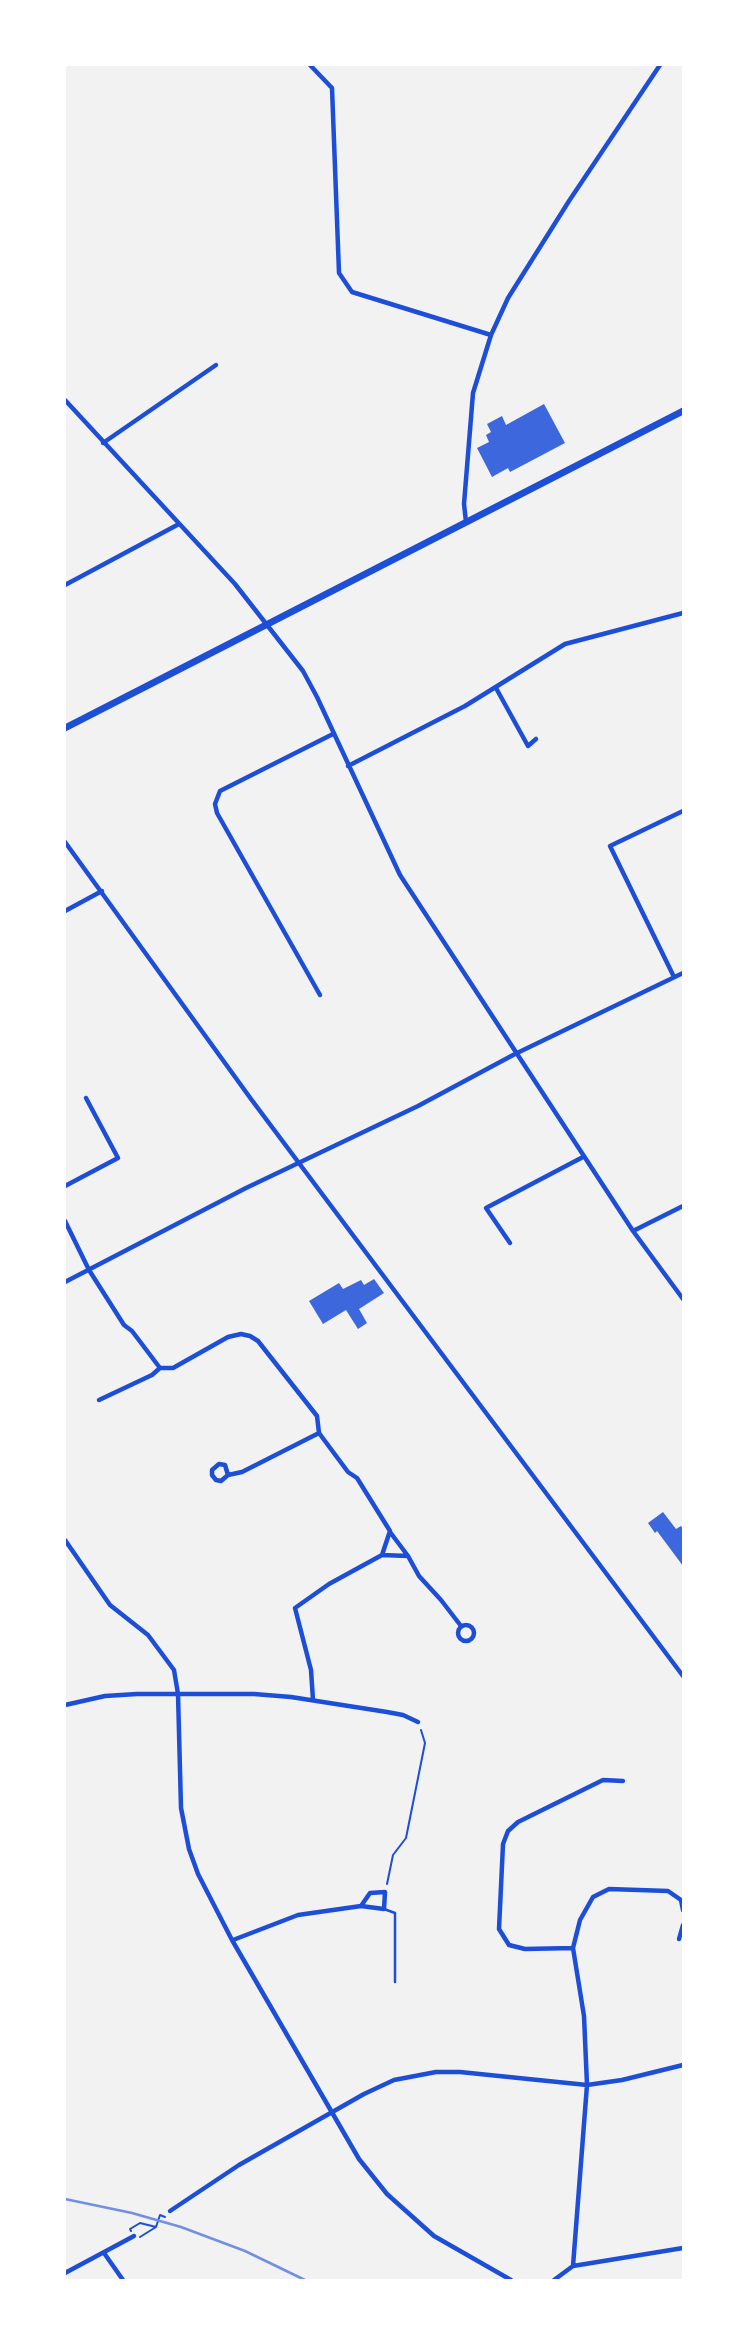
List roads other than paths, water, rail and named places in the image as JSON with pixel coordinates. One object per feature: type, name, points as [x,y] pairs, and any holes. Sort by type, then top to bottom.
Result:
[{"type":"main road","points":[[65,728],[683,411]]},
{"type":"street","points":[[310,65],[332,88],[340,273],[352,292],[491,335]]},
{"type":"street","points":[[466,522],[464,504],[473,393],[491,335],[508,298],[660,65]]},
{"type":"street","points":[[103,443],[216,365]]},
{"type":"street","points":[[65,400],[268,623],[303,671],[400,876],[583,1157],[683,1298]]},
{"type":"street","points":[[65,585],[179,524]]},
{"type":"street","points":[[348,766],[496,688],[565,644],[683,613]]},
{"type":"street","points":[[496,688],[528,746],[536,739]]},
{"type":"street","points":[[320,995],[217,813],[215,804],[220,791],[333,734]]},
{"type":"street","points":[[674,977],[610,846],[683,811]]},
{"type":"street","points":[[65,842],[298,1162],[683,1676]]},
{"type":"street","points":[[65,911],[102,891]]},
{"type":"street","points":[[65,1282],[298,1162],[418,1107],[515,1054],[683,972]]},
{"type":"street","points":[[65,1186],[118,1158],[86,1098]]},
{"type":"street","points":[[510,1243],[486,1208],[583,1157]]},
{"type":"street","points":[[633,1231],[683,1206]]},
{"type":"street","points":[[65,1221],[89,1270],[124,1325],[132,1331],[160,1368]]},
{"type":"street","points":[[99,1400],[152,1375],[160,1368],[173,1368],[228,1337],[241,1334],[250,1336],[258,1341],[282,1375],[290,1379],[317,1416],[319,1433],[348,1472],[357,1478],[419,1576],[461,1626]]},
{"type":"street","points":[[228,1475],[242,1472],[319,1433]]},
{"type":"street","points":[[382,1555],[390,1531]]},
{"type":"street","points":[[65,1540],[67,1548],[110,1605],[148,1635],[162,1650],[174,1670],[178,1694],[181,1808],[189,1849],[205,1891],[359,2159],[387,2194],[434,2236],[510,2280]]},
{"type":"street","points":[[313,1700],[311,1670],[295,1608],[330,1584],[382,1555],[408,1556]]},
{"type":"street","points":[[65,1705],[105,1696],[254,1694],[313,1700],[403,1715],[418,1721]]},
{"type":"street","points":[[573,1948],[525,1949],[509,1945],[499,1929],[503,1844],[508,1831],[517,1822],[603,1780],[623,1781]]},
{"type":"street","points":[[573,2266],[587,2085],[584,2016],[573,1948],[580,1920],[593,1897],[608,1889],[668,1891],[681,1900],[683,1910]]},
{"type":"street","points":[[232,1940],[298,1915],[360,1906],[384,1909],[385,1892],[370,1893],[360,1906]]},
{"type":"street","points":[[679,1939],[683,1926]]},
{"type":"street","points":[[170,2211],[221,2176],[364,2094],[394,2080],[436,2072],[489,2073],[587,2085],[622,2080],[683,2065]]},
{"type":"street","points":[[65,2273],[134,2236]]},
{"type":"street","points":[[554,2280],[573,2266],[683,2248]]},
{"type":"street","points":[[104,2253],[123,2280]]},
{"type":"lane","points":[[384,1909],[395,1913],[395,1982]]},
{"type":"railway","points":[[65,2199],[132,2213],[181,2227],[245,2251],[305,2280]]}]
